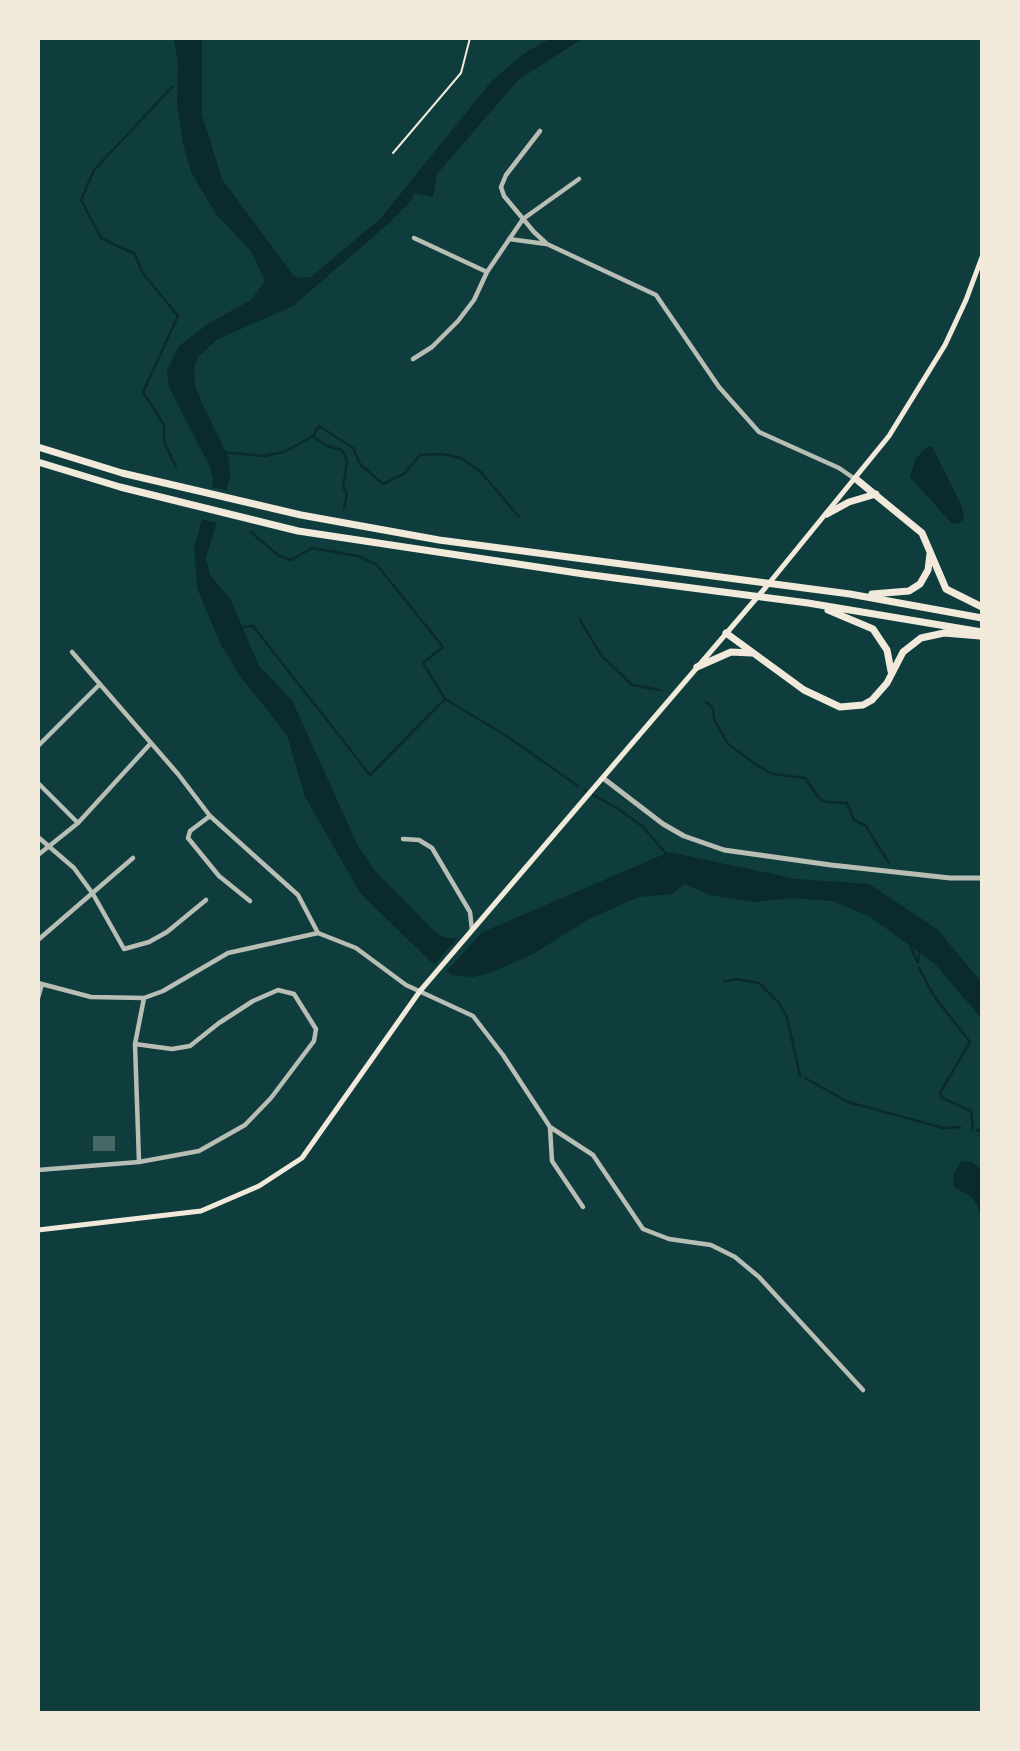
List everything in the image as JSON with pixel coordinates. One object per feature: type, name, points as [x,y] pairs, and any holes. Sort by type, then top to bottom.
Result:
[{"type":"highway","points":[[38,447],[122,473],[301,515],[439,540],[850,594],[982,618]]},
{"type":"highway","points":[[38,462],[120,487],[298,531],[438,553],[808,603],[982,634]]},
{"type":"highway","points":[[856,479],[914,524],[929,547],[946,589],[982,607]]},
{"type":"highway","points":[[828,514],[849,502],[876,495]]},
{"type":"highway","points":[[850,594],[909,591],[920,584],[928,570],[929,547]]},
{"type":"highway","points":[[808,603],[873,629],[887,650],[891,671]]},
{"type":"highway","points":[[726,633],[804,690],[840,707],[863,705],[872,700],[887,683],[903,652],[921,638],[944,633],[982,634]]},
{"type":"highway","points":[[697,667],[731,652],[752,653]]},
{"type":"main road","points":[[38,1230],[201,1211],[259,1186],[302,1158],[437,971],[856,479],[917,395],[945,345],[982,257]]},
{"type":"street","points":[[540,131],[506,175],[501,187],[504,196],[547,244]]},
{"type":"street","points":[[413,359],[432,347],[458,321],[474,300],[487,272],[523,219],[579,179]]},
{"type":"street","points":[[414,238],[487,272]]},
{"type":"street","points":[[509,239],[547,244],[656,295],[719,387],[759,432],[839,468],[856,479]]},
{"type":"street","points":[[72,652],[210,816],[298,895],[318,933]]},
{"type":"street","points":[[38,746],[98,686]]},
{"type":"street","points":[[38,855],[78,823],[151,743]]},
{"type":"street","points":[[603,778],[684,836],[724,850],[831,866],[982,878]]},
{"type":"street","points":[[38,783],[78,823]]},
{"type":"street","points":[[210,816],[190,831],[188,838],[219,876],[250,901]]},
{"type":"street","points":[[38,837],[74,868],[93,894],[124,949],[149,942],[167,932],[206,900]]},
{"type":"street","points":[[403,839],[419,840],[432,848],[470,912],[472,930]]},
{"type":"street","points":[[38,940],[133,858]]},
{"type":"street","points":[[38,998],[40,984],[91,997],[144,998],[163,991],[228,953],[318,933],[356,948],[406,985],[473,1016],[503,1055],[550,1127],[593,1155],[643,1229],[669,1240],[710,1245],[735,1257],[759,1277],[863,1390]]},
{"type":"street","points":[[38,1170],[138,1162],[199,1151],[245,1125],[284,1082],[314,1041],[316,1029],[294,994],[278,990],[242,1008],[190,1046],[172,1049],[135,1044]]},
{"type":"street","points":[[138,1162],[135,1044],[144,998]]},
{"type":"street","points":[[550,1127],[552,1161],[583,1207]]},
{"type":"path","points":[[393,153],[460,74],[470,38]]},
{"type":"water","points":[[174,39],[202,39],[202,115],[222,179],[293,275],[299,278],[311,277],[381,218],[490,83],[523,54],[549,39],[582,39],[518,80],[437,174],[433,197],[414,193],[412,200],[388,224],[293,306],[218,339],[198,357],[194,368],[195,385],[201,401],[229,459],[230,477],[206,558],[210,575],[231,600],[259,666],[292,700],[358,846],[375,871],[437,934],[446,938],[466,938],[483,932],[669,852],[796,879],[869,884],[938,930],[981,982],[981,1018],[935,964],[869,916],[832,901],[792,898],[755,902],[710,895],[685,884],[672,894],[638,897],[589,919],[533,954],[488,974],[473,977],[452,975],[430,961],[361,894],[305,797],[287,735],[240,676],[220,643],[197,588],[194,547],[213,482],[210,467],[169,387],[167,370],[179,346],[209,323],[251,300],[265,281],[251,251],[216,214],[192,174],[183,144],[177,105],[178,62]]},
{"type":"water","points":[[932,446],[961,504],[964,519],[959,523],[952,524],[910,477],[916,458]]},
{"type":"water","points":[[961,1161],[972,1162],[981,1170],[981,1214],[973,1198],[954,1187],[953,1176]]},
{"type":"pier","points":[[208,486],[229,491],[218,523],[200,519]]},
{"type":"pier","points":[[485,929],[444,974],[432,967],[461,934]]},
{"type":"building","points":[[93,1136],[115,1136],[115,1151],[93,1151]]},
{"type":"waterway","points":[[172,87],[94,170],[81,200],[101,238],[135,254],[142,272],[178,316],[143,392],[164,425],[164,442],[176,467]]},
{"type":"waterway","points":[[223,452],[264,456],[284,452],[313,436],[319,426],[353,448],[360,464],[383,484],[404,474],[420,455],[442,454],[461,458],[481,472],[519,517]]},
{"type":"waterway","points":[[314,437],[327,446],[342,450],[345,455],[347,463],[343,487],[347,494],[344,508]]},
{"type":"waterway","points":[[251,532],[279,556],[291,560],[312,548],[358,556],[376,564],[443,647],[423,663],[445,699],[505,735],[578,786]]},
{"type":"waterway","points":[[580,620],[601,655],[632,685],[660,690]]},
{"type":"waterway","points":[[241,627],[253,626],[370,775],[445,699]]},
{"type":"waterway","points":[[706,702],[713,708],[714,719],[728,744],[758,766],[773,774],[805,778],[819,798],[826,802],[847,803],[854,820],[865,825],[889,863]]},
{"type":"waterway","points":[[584,790],[617,808],[642,826],[668,856]]},
{"type":"waterway","points":[[910,945],[918,963]]},
{"type":"waterway","points":[[918,963],[920,949]]},
{"type":"waterway","points":[[919,968],[934,996],[970,1042],[940,1093],[942,1098],[971,1111],[973,1129]]},
{"type":"waterway","points":[[724,982],[736,979],[759,983],[779,1003],[787,1017],[800,1076]]},
{"type":"waterway","points":[[805,1078],[848,1102],[943,1128],[960,1127]]},
{"type":"waterway","points":[[977,1130],[982,1132]]}]
